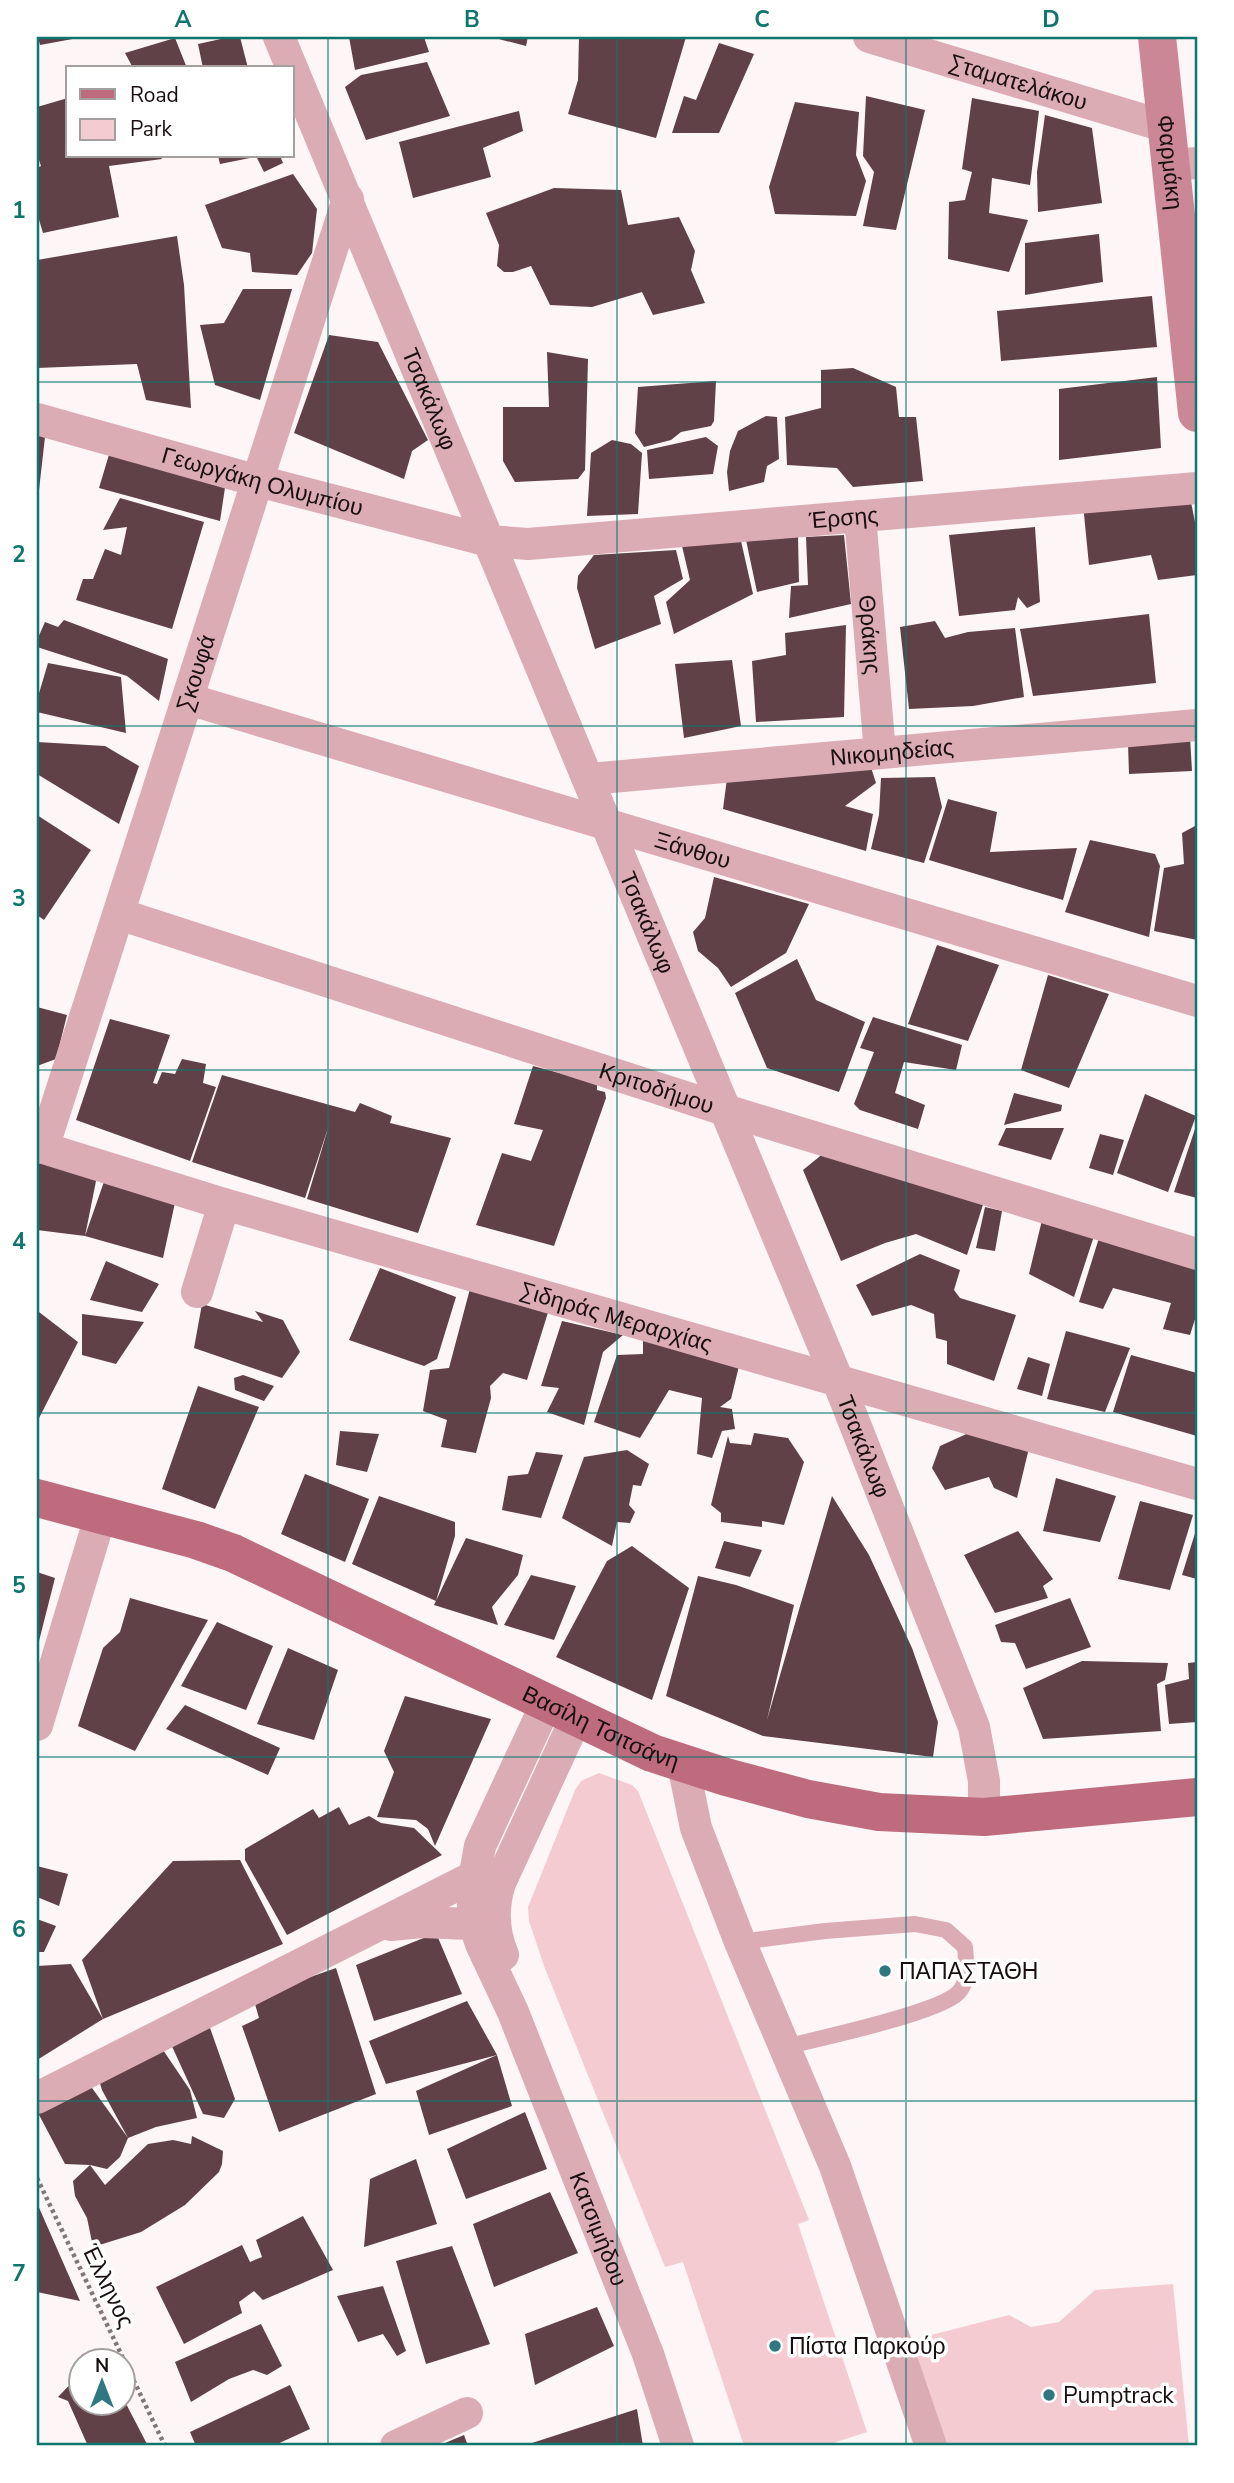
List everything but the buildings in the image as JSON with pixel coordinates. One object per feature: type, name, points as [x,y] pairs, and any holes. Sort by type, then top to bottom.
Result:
[{"type":"main road","name":"Βασίλη Τσιτσάνη","points":[[37,1498],[196,1540],[233,1553],[652,1753],[808,1799],[879,1812],[984,1817],[1197,1797]]},
{"type":"street","name":"Τσακάλωφ","points":[[279,37],[291,66]]},
{"type":"street","name":"Σταματελάκου","points":[[869,37],[1167,127]]},
{"type":"street","name":"Φαρμάκη","points":[[1157,37],[1167,127],[1184,164],[1197,413]]},
{"type":"street","name":"Τσακάλωφ","points":[[294,72],[838,1381],[974,1727],[984,1781],[984,1817]]},
{"type":"street","name":"Σκουφά","points":[[40,1147],[119,914],[348,199]]},
{"type":"street","name":"Γεωργάκη Ολυμπίου","points":[[37,419],[258,481],[489,541]]},
{"type":"street","name":"Έρσης","points":[[489,541],[528,544],[1197,488]]},
{"type":"street","name":"Θράκης","points":[[860,516],[880,753]]},
{"type":"street","name":"Ξάνθου","points":[[188,699],[1197,1001]]},
{"type":"street","name":"Νικομηδείας","points":[[589,779],[1197,724]]},
{"type":"street","name":"Κριτοδήμου","points":[[119,914],[725,1110],[1197,1254]]},
{"type":"street","name":"Σιδηράς Μεραρχίας","points":[[40,1147],[224,1204],[1197,1484]]},
{"type":"street","points":[[197,1292],[224,1204]]},
{"type":"street","points":[[37,1725],[101,1514]]},
{"type":"street","points":[[484,1924],[471,1898],[473,1877],[485,1834],[562,1709]]},
{"type":"street","points":[[484,1924],[495,1907],[500,1883],[562,1709]]},
{"type":"street","points":[[683,1764],[696,1828],[740,1942],[835,2166],[931,2446]]},
{"type":"street","points":[[37,2098],[473,1877]]},
{"type":"street","points":[[376,1927],[422,1922],[484,1924]]},
{"type":"street","name":"Κατσιμήδου","points":[[484,1924],[481,1944],[513,2012],[648,2354],[678,2446]]},
{"type":"street","points":[[396,2446],[467,2413]]},
{"type":"lane","points":[[740,1942],[825,1931],[915,1924],[946,1930],[965,1947],[967,1976],[959,1993],[933,2008],[784,2048]]},
{"type":"path","name":"Έλληνος","points":[[37,2178],[165,2446]]},
{"type":"green space","points":[[599,1773],[632,1785],[638,1791],[809,2220],[798,2224],[867,2432],[824,2446],[744,2446],[683,2262],[665,2267],[544,1966],[529,1921],[528,1907],[575,1790],[581,1781]]},
{"type":"green space","name":"Pumptrack","points":[[1173,2284],[1189,2446],[931,2446],[896,2344],[1009,2315],[1031,2327],[1059,2322],[1095,2290]]},
{"type":"place","name":"ΠΑΠΑΣΤΑΘΗ","points":[[885,1971]]},
{"type":"place","name":"Πίστα Παρκούρ","points":[[775,2346]]},
{"type":"place","name":"Pumptrack","points":[[1049,2395]]}]
